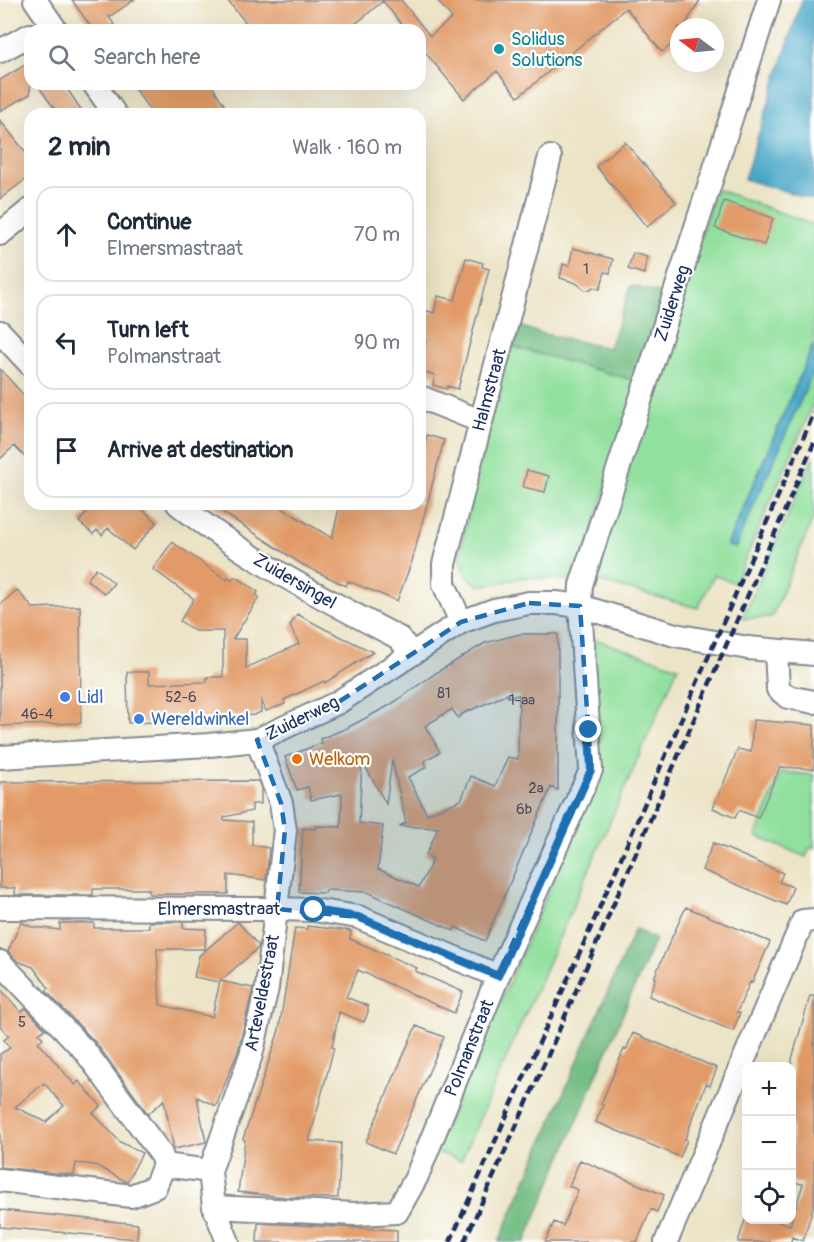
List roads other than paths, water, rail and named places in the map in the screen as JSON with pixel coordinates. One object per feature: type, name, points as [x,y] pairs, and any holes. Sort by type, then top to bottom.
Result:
[{"type":"street","points":[[35,0],[47,24]]},
{"type":"street","name":"Zuiderweg","points":[[580,606],[581,585],[769,0]]},
{"type":"street","points":[[0,51],[24,38]]},
{"type":"street","points":[[98,90],[111,108]]},
{"type":"street","name":"Halmstraat","points":[[461,622],[444,584],[444,564],[550,157]]},
{"type":"street","points":[[0,234],[24,215]]},
{"type":"street","points":[[0,332],[24,358]]},
{"type":"street","points":[[426,399],[480,421]]},
{"type":"street","name":"Zuidersingel","points":[[186,510],[282,576],[399,638],[412,654]]},
{"type":"street","name":"Zuiderweg","points":[[0,757],[198,746],[256,740],[337,703],[461,622],[494,610],[529,603],[580,606],[675,635],[776,651],[814,654]]},
{"type":"street","name":"Polmanstraat","points":[[214,1207],[355,1214],[397,1212],[416,1178],[498,976],[591,770],[580,606]]},
{"type":"street","points":[[776,651],[778,689],[788,697],[814,702]]},
{"type":"street","name":"Arteveldestraat","points":[[228,1242],[214,1207],[210,1171],[251,1055],[267,988],[285,830],[281,803],[256,740]]},
{"type":"street","name":"Elmersmastraat","points":[[0,908],[314,910],[358,917],[498,976]]},
{"type":"street","points":[[666,1242],[803,921],[814,920]]},
{"type":"street","points":[[0,962],[85,1051],[160,1154],[164,1165],[155,1187],[131,1196],[0,1180]]},
{"type":"street","points":[[164,1165],[210,1171]]},
{"type":"water","points":[[802,0],[814,0],[814,200],[744,179]]},
{"type":"water","points":[[814,343],[814,370],[735,548],[727,546]]},
{"type":"railway","points":[[450,1242],[592,925],[814,413]]},
{"type":"railway","points":[[464,1242],[546,1060],[814,443]]},
{"type":"place","name":"Solidus Solutions","points":[[499,49]]},
{"type":"place","name":"Lidl","points":[[65,697]]},
{"type":"place","name":"Wereldwinkel","points":[[139,719]]},
{"type":"place","name":"Welkom","points":[[297,759]]}]
